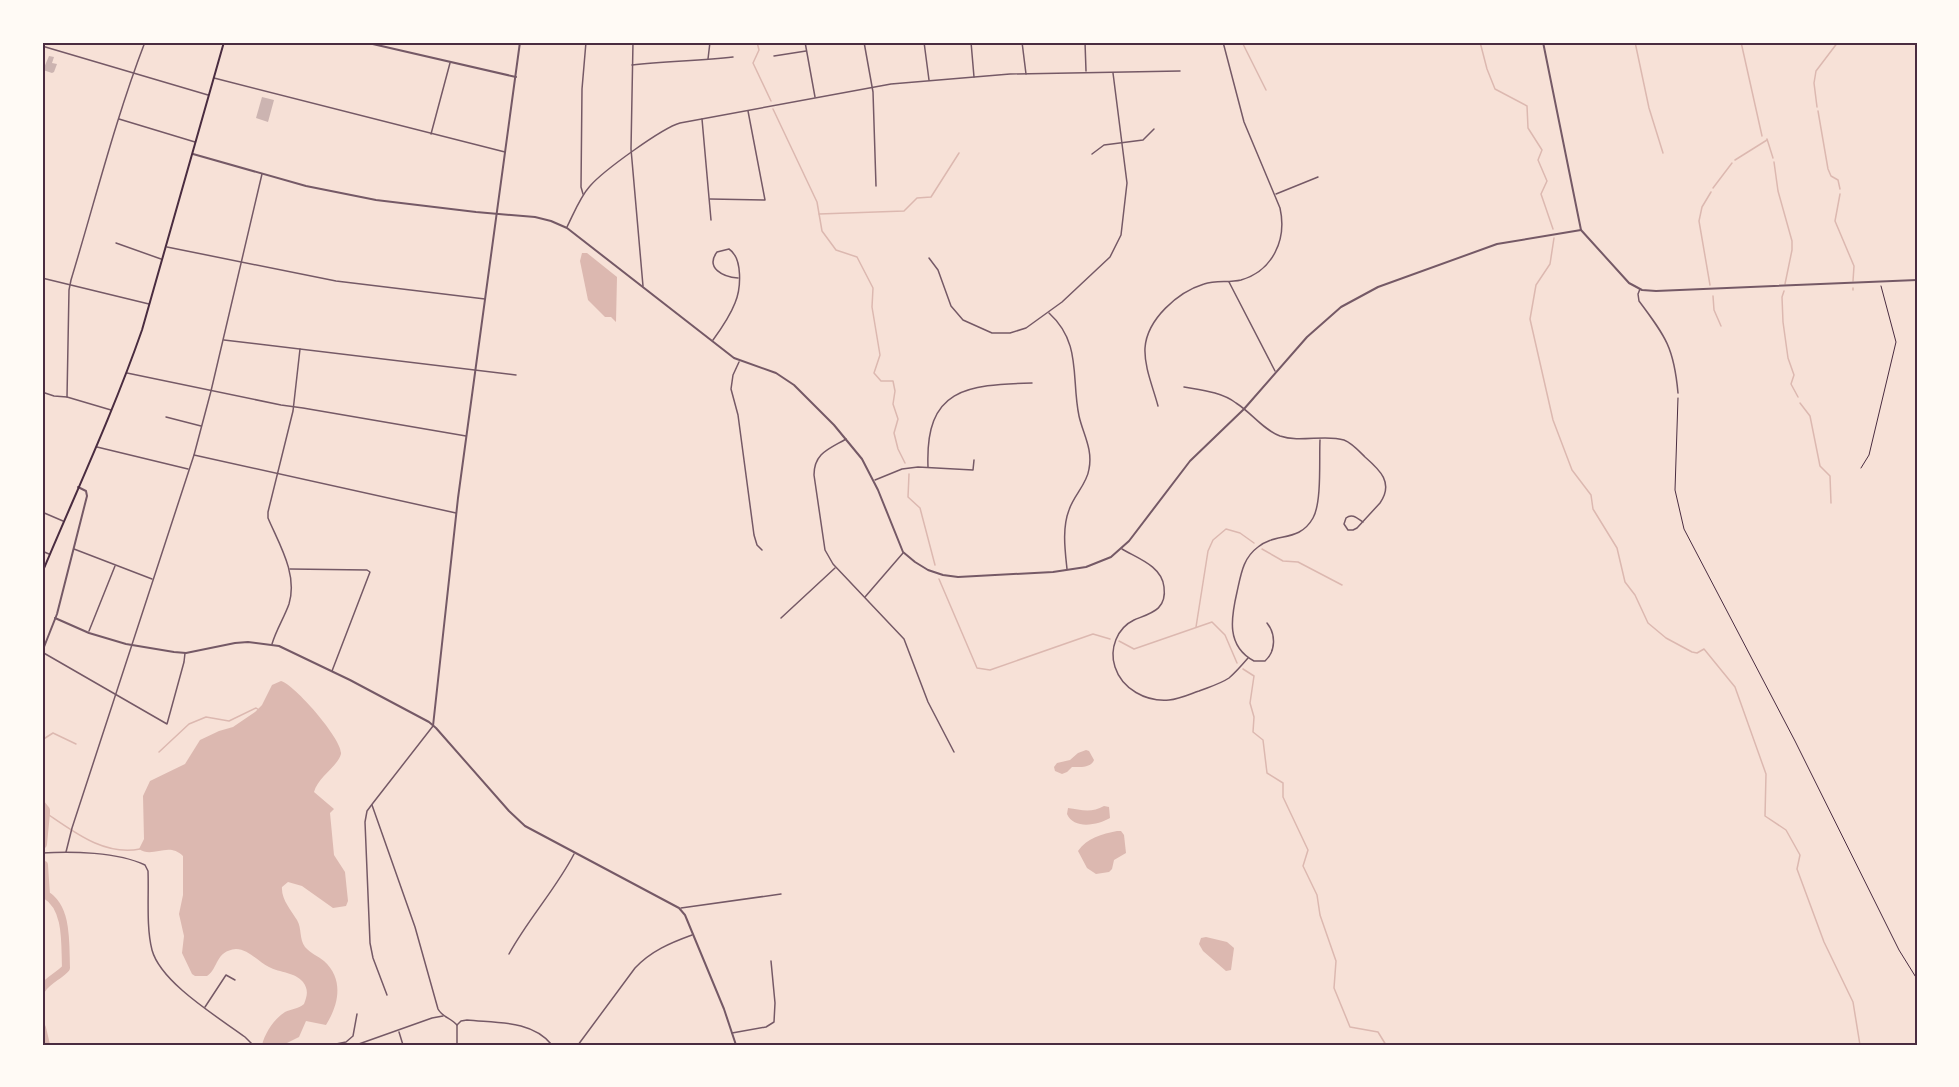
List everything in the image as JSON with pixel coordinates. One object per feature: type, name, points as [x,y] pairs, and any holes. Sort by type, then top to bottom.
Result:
[{"type":"main road","points":[[42,573],[127,374],[150,304],[224,42]]},
{"type":"street","points":[[68,397],[70,285],[118,119],[145,42]]},
{"type":"street","points":[[364,42],[516,77]]},
{"type":"street","points":[[387,995],[373,958],[369,935],[365,822],[372,804],[433,726],[466,437],[520,42]]},
{"type":"street","points":[[584,195],[581,187],[581,164],[582,89],[586,42]]},
{"type":"street","points":[[633,42],[631,153],[644,288]]},
{"type":"street","points":[[708,60],[710,42]]},
{"type":"street","points":[[805,42],[815,97]]},
{"type":"street","points":[[864,42],[872,86],[876,186]]},
{"type":"street","points":[[924,42],[929,80]]},
{"type":"street","points":[[971,42],[974,77]]},
{"type":"street","points":[[1022,42],[1026,74]]},
{"type":"street","points":[[1084,42],[1086,72]]},
{"type":"street","points":[[1158,406],[1146,363],[1145,348],[1148,332],[1159,316],[1179,297],[1203,284],[1241,280],[1254,274],[1268,264],[1282,236],[1283,220],[1276,195],[1244,122],[1223,42]]},
{"type":"street","points":[[1543,42],[1581,230],[1629,283],[1640,289],[1656,291],[1917,280]]},
{"type":"street","points":[[42,46],[209,95]]},
{"type":"street","points":[[774,56],[807,51]]},
{"type":"street","points":[[632,65],[669,60],[708,60],[733,57]]},
{"type":"street","points":[[431,134],[450,62]]},
{"type":"street","points":[[567,228],[591,185],[631,153],[672,126],[702,118],[872,86],[929,80],[1026,74],[1180,71]]},
{"type":"street","points":[[928,258],[938,270],[951,306],[963,320],[992,333],[1010,333],[1026,328],[1049,313],[1110,257],[1118,244],[1123,225],[1127,183],[1113,73]]},
{"type":"street","points":[[214,78],[506,152]]},
{"type":"street","points":[[710,199],[765,200],[748,110]]},
{"type":"street","points":[[702,118],[711,220]]},
{"type":"street","points":[[118,119],[196,142]]},
{"type":"street","points":[[1092,154],[1104,145],[1143,140],[1154,129]]},
{"type":"street","points":[[193,154],[306,186],[376,200],[535,217],[567,228],[739,361],[770,371],[788,381],[847,439],[866,464],[903,552],[928,570],[950,576],[1042,573],[1099,563],[1121,549],[1136,533],[1190,461],[1244,410],[1323,322],[1341,307],[1365,293],[1497,244],[1581,230]]},
{"type":"street","points":[[66,852],[194,455],[263,174]]},
{"type":"street","points":[[1276,195],[1318,177]]},
{"type":"street","points":[[116,243],[162,259]]},
{"type":"street","points":[[166,246],[336,281],[486,299]]},
{"type":"street","points":[[712,341],[736,302],[738,278],[737,259],[733,252],[729,249],[717,252],[712,262],[715,270],[723,275],[738,278]]},
{"type":"street","points":[[42,278],[150,304]]},
{"type":"street","points":[[1228,282],[1275,373]]},
{"type":"street","points":[[1640,289],[1639,301],[1669,344],[1675,364],[1678,393]]},
{"type":"street","points":[[1049,313],[1064,330],[1074,356],[1080,417],[1090,458],[1087,478],[1069,510],[1065,524],[1067,570]]},
{"type":"street","points":[[223,340],[516,375]]},
{"type":"street","points":[[272,645],[289,604],[291,581],[289,569],[267,515],[293,407],[300,349]]},
{"type":"street","points":[[739,361],[733,375],[731,389],[738,415],[755,540],[762,550]]},
{"type":"street","points":[[127,374],[293,407],[466,437]]},
{"type":"street","points":[[928,467],[928,441],[931,428],[937,413],[950,399],[963,391],[977,387],[1032,382]]},
{"type":"street","points":[[1184,387],[1219,395],[1237,403],[1266,429],[1280,436],[1296,439],[1338,439],[1350,443],[1384,476],[1386,484],[1384,496],[1363,522],[1356,529],[1352,531],[1347,529],[1344,524],[1350,515],[1363,522]]},
{"type":"street","points":[[42,392],[58,397],[68,397],[112,411]]},
{"type":"street","points":[[166,417],[202,426]]},
{"type":"street","points":[[847,439],[816,458],[813,469],[825,550],[836,567],[907,643],[928,702],[954,752]]},
{"type":"street","points":[[1267,623],[1273,636],[1270,656],[1262,662],[1254,661],[1235,640],[1231,622],[1243,567],[1247,557],[1260,545],[1296,534],[1313,518],[1318,499],[1320,439]]},
{"type":"street","points":[[97,447],[189,469]]},
{"type":"street","points":[[194,455],[457,513]]},
{"type":"street","points":[[873,480],[907,468],[973,470],[974,460]]},
{"type":"street","points":[[78,487],[86,491],[87,496],[55,618],[42,652],[167,723],[185,652]]},
{"type":"street","points":[[42,512],[64,521]]},
{"type":"street","points":[[74,549],[153,580]]},
{"type":"street","points":[[1121,549],[1158,571],[1165,587],[1163,598],[1156,610],[1130,623],[1115,641],[1114,664],[1119,675],[1131,689],[1152,699],[1177,699],[1227,679],[1248,657]]},
{"type":"street","points":[[42,551],[50,555]]},
{"type":"street","points":[[865,597],[903,552]]},
{"type":"street","points":[[88,633],[116,566]]},
{"type":"street","points":[[781,618],[836,567]]},
{"type":"street","points":[[289,569],[367,570],[370,572],[332,671]]},
{"type":"street","points":[[55,618],[88,633],[132,646],[185,652],[235,643],[272,645],[286,649],[332,671],[433,726],[519,822],[574,854],[679,908],[685,915],[736,1045]]},
{"type":"street","points":[[372,804],[415,927],[438,1009],[440,1014],[457,1025]]},
{"type":"street","points":[[42,853],[66,852],[109,856],[145,864],[148,871],[154,955],[173,982],[245,1036],[253,1045]]},
{"type":"street","points":[[509,954],[523,929],[574,854]]},
{"type":"street","points":[[679,908],[781,894]]},
{"type":"street","points":[[578,1045],[635,968],[645,958],[663,946],[693,935]]},
{"type":"street","points":[[732,1033],[766,1027],[774,1022],[776,1003],[771,961]]},
{"type":"street","points":[[205,1007],[226,975],[235,980]]},
{"type":"street","points":[[331,1045],[349,1040],[354,1034],[357,1014]]},
{"type":"street","points":[[349,1040],[354,1045],[432,1018],[446,1016]]},
{"type":"street","points":[[457,1045],[457,1025],[466,1020],[521,1026],[539,1032],[552,1045]]},
{"type":"street","points":[[398,1031],[403,1045]]},
{"type":"path","points":[[1861,468],[1867,459],[1877,423],[1896,342],[1880,282]]},
{"type":"path","points":[[1678,393],[1675,490],[1684,529],[1795,741],[1899,950],[1917,979]]},
{"type":"shaded area","points":[[582,253],[587,253],[617,277],[616,322],[611,317],[605,317],[588,300],[580,261]]},
{"type":"shaded area","points":[[281,681],[297,692],[317,714],[340,747],[339,758],[319,781],[314,792],[334,809],[330,813],[334,855],[345,872],[348,901],[346,906],[333,908],[302,886],[288,882],[282,887],[285,900],[299,923],[303,944],[324,961],[335,976],[336,1000],[326,1025],[306,1021],[299,1037],[283,1045],[262,1045],[277,1018],[304,1004],[307,993],[305,985],[296,976],[273,969],[249,953],[236,949],[224,953],[207,976],[192,974],[182,953],[184,936],[179,914],[183,895],[183,856],[172,850],[144,852],[139,849],[144,839],[143,796],[150,781],[185,764],[200,740],[233,727],[255,712],[262,705],[272,685]]},
{"type":"shaded area","points":[[1086,750],[1094,760],[1093,763],[1085,767],[1072,767],[1062,774],[1055,771],[1054,767],[1057,763],[1070,760]]},
{"type":"shaded area","points":[[1104,806],[1109,807],[1110,818],[1099,823],[1081,824],[1070,819],[1067,814],[1068,808],[1091,810]]},
{"type":"shaded area","points":[[1121,831],[1124,835],[1126,853],[1114,860],[1109,872],[1096,874],[1087,868],[1078,851],[1090,840]]},
{"type":"shaded area","points":[[1201,938],[1227,942],[1234,948],[1231,970],[1226,971],[1203,951],[1199,944]]},
{"type":"building","points":[[49,56],[54,57],[52,63],[57,64],[52,73],[43,70]]},
{"type":"building","points":[[262,97],[274,100],[268,122],[256,118]]},
{"type":"waterway","points":[[757,42],[759,50],[753,63],[771,101]]},
{"type":"waterway","points":[[1242,42],[1266,90]]},
{"type":"waterway","points":[[1480,42],[1495,89],[1527,106],[1528,128],[1542,150],[1538,160],[1547,181],[1541,194],[1553,229]]},
{"type":"waterway","points":[[1635,42],[1649,108],[1663,153]]},
{"type":"waterway","points":[[1741,42],[1762,136]]},
{"type":"waterway","points":[[1817,107],[1814,83],[1816,71],[1838,42]]},
{"type":"waterway","points":[[773,109],[817,202],[822,231],[836,250],[857,257],[873,288],[872,307],[880,355],[874,373],[881,381],[893,381],[895,391],[893,404],[898,419],[894,433],[905,463]]},
{"type":"waterway","points":[[1818,111],[1828,169],[1831,176],[1838,180],[1840,189]]},
{"type":"waterway","points":[[1767,139],[1773,158]]},
{"type":"waterway","points":[[1735,160],[1767,140]]},
{"type":"waterway","points":[[819,214],[904,211],[917,198],[931,197],[959,153]]},
{"type":"waterway","points":[[1774,162],[1778,191],[1792,241],[1785,284]]},
{"type":"waterway","points":[[1713,188],[1732,163]]},
{"type":"waterway","points":[[1710,285],[1699,221],[1702,207],[1711,192]]},
{"type":"waterway","points":[[1840,194],[1835,221],[1854,266],[1853,281]]},
{"type":"waterway","points":[[1554,238],[1550,264],[1536,285],[1530,319],[1553,420],[1572,470],[1591,495],[1593,509],[1617,548],[1625,582],[1635,595],[1648,623],[1666,638],[1692,652],[1697,653],[1704,649],[1735,687],[1766,774],[1765,816],[1786,830],[1800,855],[1797,869],[1824,942],[1853,1002],[1860,1045]]},
{"type":"waterway","points":[[1784,291],[1782,297],[1783,322],[1788,358],[1794,375],[1791,384],[1798,397]]},
{"type":"waterway","points":[[1713,296],[1714,310],[1721,326]]},
{"type":"waterway","points":[[1800,403],[1810,416],[1820,466],[1830,476],[1831,503]]},
{"type":"waterway","points":[[909,474],[908,497],[920,508],[935,565]]},
{"type":"waterway","points":[[1196,627],[1208,551],[1213,540],[1226,529],[1240,533],[1254,543]]},
{"type":"waterway","points":[[1262,549],[1283,561],[1298,562],[1342,585]]},
{"type":"waterway","points":[[939,579],[977,668],[990,670],[1093,634],[1110,639]]},
{"type":"waterway","points":[[1119,641],[1134,649],[1212,622],[1225,635],[1237,663]]},
{"type":"waterway","points":[[1243,669],[1254,676],[1250,703],[1254,717],[1253,732],[1263,740],[1267,773],[1283,783],[1283,797],[1308,850],[1303,866],[1317,895],[1320,915],[1336,961],[1334,988],[1350,1027],[1378,1032],[1386,1045]]},
{"type":"waterway","points":[[159,752],[189,724],[206,717],[229,721],[256,708],[259,710]]},
{"type":"waterway","points":[[42,740],[53,733],[76,744]]},
{"type":"waterway","points":[[42,805],[46,810],[43,844]]},
{"type":"waterway","points":[[46,813],[79,835],[102,846],[114,849],[140,849]]},
{"type":"waterway","points":[[42,989],[66,968],[62,917],[53,901],[46,895],[44,865]]},
{"type":"waterway","points":[[42,1028],[46,1045]]}]
